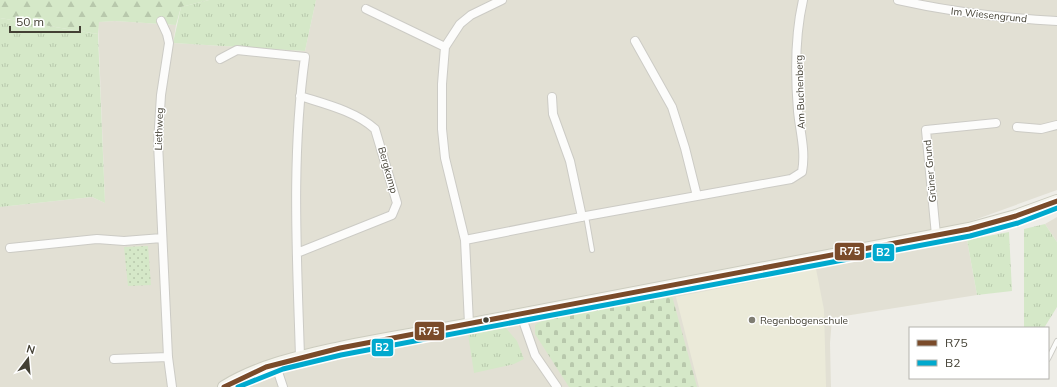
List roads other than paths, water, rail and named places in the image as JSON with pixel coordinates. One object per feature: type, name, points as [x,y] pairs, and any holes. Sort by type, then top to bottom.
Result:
[{"type":"main road","points":[[224,387],[241,377],[275,363],[300,357],[388,338],[521,315],[936,235],[1016,216],[1057,202]]},
{"type":"street","points":[[469,324],[465,240],[445,158],[442,129],[442,84],[445,47],[460,24],[472,15],[502,0]]},
{"type":"street","name":"Am Buchenberg","points":[[465,240],[584,216],[791,179],[802,172],[804,158],[798,110],[797,82],[798,22],[802,0]]},
{"type":"street","name":"Im Wiesengrund","points":[[898,0],[937,9],[1010,18],[1057,21]]},
{"type":"street","points":[[366,9],[445,47]]},
{"type":"street","name":"Liethweg","points":[[161,21],[167,34],[168,43],[161,95],[158,143],[168,357],[172,387]]},
{"type":"street","points":[[635,41],[672,107],[685,148],[697,196]]},
{"type":"street","points":[[220,59],[237,50],[306,57],[300,96],[297,253],[300,357]]},
{"type":"street","name":"Bergkamp","points":[[297,253],[392,215],[397,203],[375,129],[368,123],[348,113],[300,96]]},
{"type":"street","points":[[552,97],[553,114],[570,161],[584,216]]},
{"type":"street","name":"Grüner Grund","points":[[936,235],[926,130],[996,123]]},
{"type":"street","points":[[1017,127],[1041,129],[1057,125]]},
{"type":"street","points":[[10,248],[97,239],[124,242],[162,238]]},
{"type":"street","points":[[521,315],[535,355],[557,387]]},
{"type":"street","points":[[114,359],[168,357]]},
{"type":"street","points":[[275,363],[283,387]]},
{"type":"lane","points":[[584,216],[592,250]]},
{"type":"lane","points":[[1049,357],[1057,342]]},
{"type":"place","name":"Regenbogenschule","points":[[752,320]]}]
